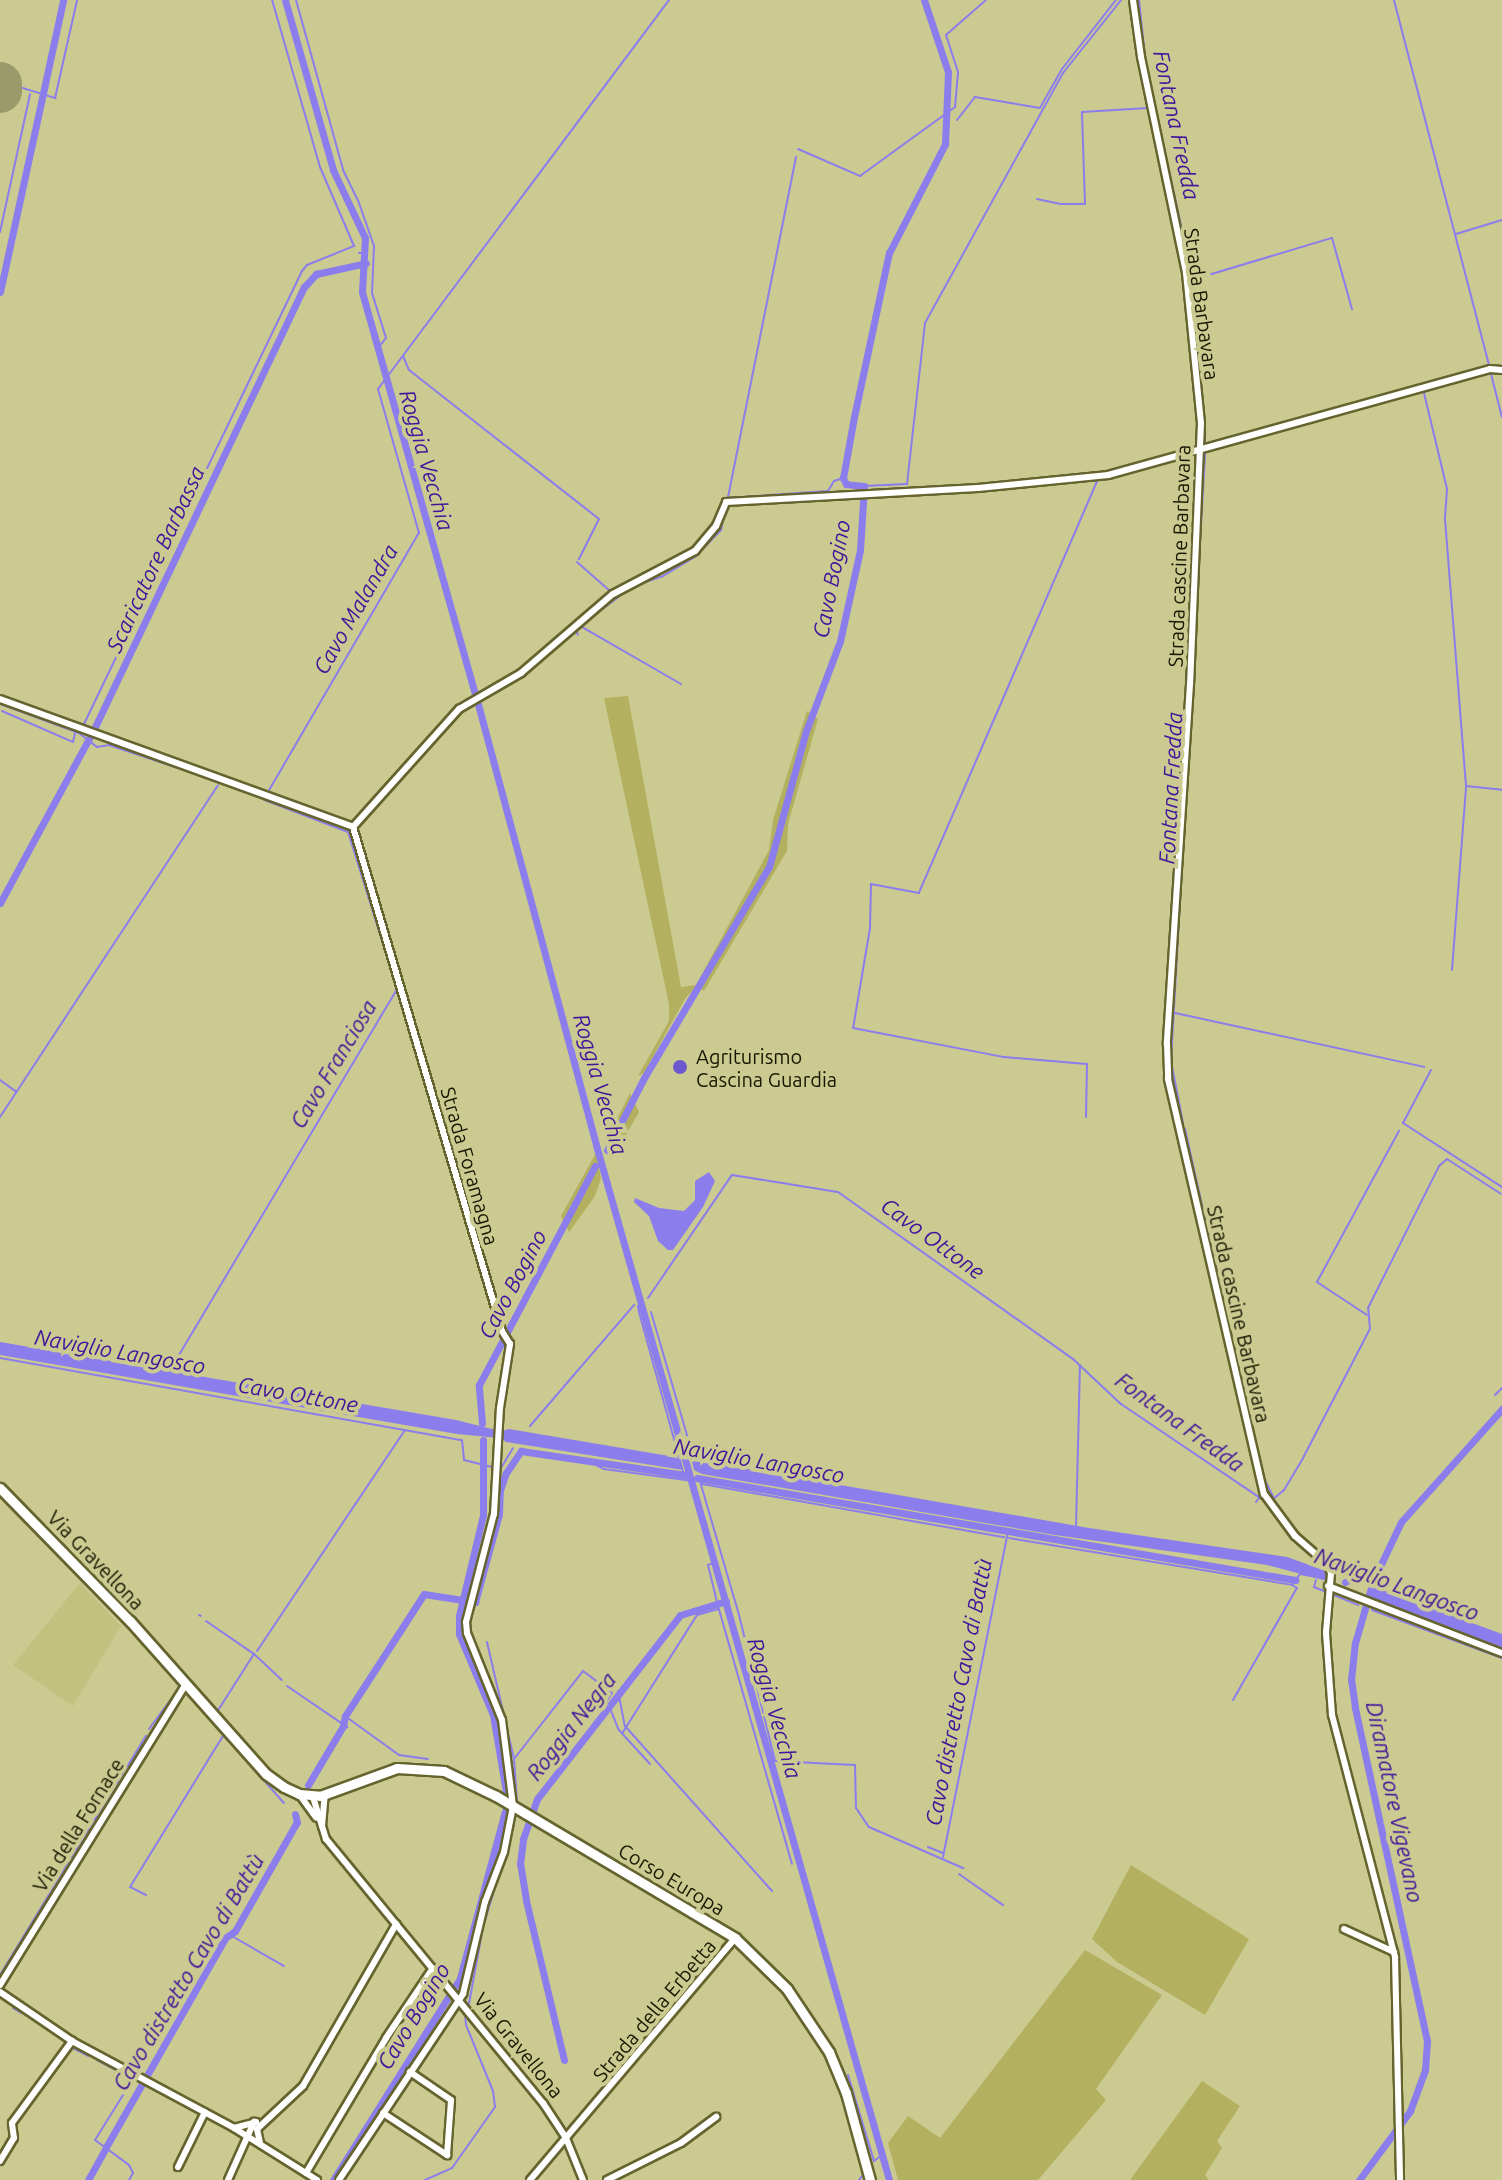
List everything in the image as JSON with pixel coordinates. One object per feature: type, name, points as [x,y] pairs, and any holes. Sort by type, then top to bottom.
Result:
[{"type":"main road","name":"Via Gravellona","points":[[0,1488],[186,1684],[266,1774],[299,1794],[313,1797],[329,1793]]},
{"type":"main road","name":"Corso Europa","points":[[329,1793],[376,1773],[416,1767],[444,1771],[536,1819],[735,1938],[787,1989],[829,2052],[846,2093],[870,2180]]},
{"type":"street","name":"Strada Barbavara","points":[[1133,0],[1141,57],[1186,273],[1201,423]]},
{"type":"street","points":[[0,699],[353,827],[459,709],[521,673],[613,594],[695,551],[716,526],[723,503],[978,488],[1108,475],[1490,369],[1502,370]]},
{"type":"street","name":"Strada cascine Barbavara","points":[[1201,423],[1190,684],[1167,1044],[1168,1079],[1260,1482],[1276,1512],[1331,1573],[1326,1633],[1332,1715],[1394,1952],[1400,2180]]},
{"type":"street","name":"Strada Foramagna","points":[[353,827],[502,1331],[508,1341],[494,1514],[470,1601],[467,1633],[502,1720],[513,1806]]},
{"type":"street","points":[[1328,1587],[1502,1653]]},
{"type":"street","name":"Via della Fornace","points":[[0,1985],[186,1684]]},
{"type":"street","points":[[321,1830],[329,1793]]},
{"type":"street","name":"Via Gravellona","points":[[299,1794],[317,1820]]},
{"type":"street","name":"Via Gravellona","points":[[313,1797],[321,1830],[543,2103],[566,2138],[583,2180]]},
{"type":"street","points":[[339,2180],[458,1998],[485,1902],[504,1852],[513,1806]]},
{"type":"street","points":[[261,2144],[257,2129],[263,2120],[303,2086],[396,1924]]},
{"type":"street","points":[[1344,1929],[1394,1952]]},
{"type":"street","name":"Strada della Erbetta","points":[[530,2180],[735,1938]]},
{"type":"street","points":[[306,2173],[386,2038],[433,1968]]},
{"type":"street","points":[[0,1992],[72,2041],[234,2128],[317,2180]]},
{"type":"street","points":[[0,2161],[13,2143],[12,2123],[72,2041]]},
{"type":"street","points":[[383,2113],[447,2155],[451,2100],[410,2072]]},
{"type":"street","points":[[178,2167],[205,2112]]},
{"type":"street","points":[[607,2180],[681,2143],[716,2117]]},
{"type":"street","points":[[234,2128],[263,2120]]},
{"type":"street","points":[[228,2180],[250,2138],[254,2122]]},
{"type":"shaded area","points":[[628,696],[681,987],[696,985],[769,850],[773,820],[807,711],[818,719],[788,824],[787,851],[704,991],[696,986],[685,999],[644,1073],[638,1076],[669,1021],[669,1004],[604,698]]},
{"type":"shaded area","points":[[630,1093],[639,1112],[611,1161],[605,1143]]},
{"type":"shaded area","points":[[596,1153],[601,1178],[595,1196],[569,1232],[561,1216]]},
{"type":"shaded area","points":[[80,1583],[121,1626],[73,1706],[13,1665]]},
{"type":"shaded area","points":[[1131,1865],[1249,1939],[1205,2015],[1117,1962],[1092,1939]]},
{"type":"shaded area","points":[[1085,1950],[1162,1995],[1096,2089],[1106,2100],[1038,2180],[898,2180],[888,2143],[908,2116],[940,2138]]},
{"type":"shaded area","points":[[1202,2081],[1240,2106],[1217,2141],[1222,2148],[1205,2175],[1209,2180],[1130,2180]]},
{"type":"water","points":[[709,1172],[715,1181],[703,1207],[673,1250],[668,1250],[658,1241],[649,1216],[634,1202],[635,1198],[659,1208],[684,1211],[695,1200],[695,1181]]},
{"type":"water","points":[[0,1342],[456,1420],[500,1431],[499,1438],[457,1434],[0,1355]]},
{"type":"water","points":[[509,1429],[675,1457],[681,1461],[683,1470],[506,1442],[501,1438],[502,1431]]},
{"type":"water","points":[[702,1461],[1089,1528],[1287,1557],[1329,1572],[1327,1581],[1267,1565],[1055,1535],[702,1474],[694,1470],[692,1462]]},
{"type":"water","points":[[1374,1587],[1502,1634],[1502,1648],[1371,1598]]},
{"type":"waterway","points":[[0,292],[63,0]]},
{"type":"waterway","points":[[0,81],[55,98],[77,0]]},
{"type":"waterway","points":[[84,724],[302,271],[307,265],[354,246],[320,167],[272,0]]},
{"type":"waterway","name":"Roggia Vecchia","points":[[285,0],[333,170],[365,238],[362,292],[475,693],[596,1145],[889,2180]]},
{"type":"waterway","points":[[296,0],[343,170],[374,246],[372,293],[386,338],[379,347]]},
{"type":"waterway","name":"Cavo Malandra","points":[[268,792],[419,533],[378,389],[669,0]]},
{"type":"waterway","name":"Cavo Bogino","points":[[607,1150],[644,1078],[769,867],[806,731],[840,641],[860,550],[864,486],[846,484],[843,478],[854,417],[889,253],[945,144],[948,72],[924,0]]},
{"type":"waterway","points":[[798,149],[860,176],[955,107],[958,72],[946,35],[986,0]]},
{"type":"waterway","points":[[957,120],[975,97],[1040,108],[1062,69],[1116,0]]},
{"type":"waterway","points":[[864,486],[907,484],[925,323],[1063,73],[1121,0]]},
{"type":"waterway","name":"Fontana Fredda","points":[[1139,0],[1146,65],[1193,280],[1203,413]]},
{"type":"waterway","points":[[1207,444],[1489,365],[1394,0]]},
{"type":"waterway","points":[[0,232],[30,94]]},
{"type":"waterway","points":[[1037,199],[1060,204],[1085,204],[1082,112],[1148,108]]},
{"type":"waterway","points":[[796,157],[728,498],[828,491],[834,481],[843,478]]},
{"type":"waterway","points":[[1456,234],[1502,220]]},
{"type":"waterway","points":[[1195,279],[1332,238],[1352,309]]},
{"type":"waterway","name":"Roggia Vecchia","points":[[359,253],[367,253]]},
{"type":"waterway","name":"Scaricatore Barbassa","points":[[0,903],[94,729],[304,287],[316,274],[366,263]]},
{"type":"waterway","points":[[403,356],[409,370],[599,519],[579,559]]},
{"type":"waterway","points":[[1491,374],[1502,417]]},
{"type":"waterway","points":[[1424,393],[1447,489],[1445,519],[1466,786],[1502,790]]},
{"type":"waterway","name":"Fontana Fredda","points":[[1204,423],[1205,445]]},
{"type":"waterway","name":"Fontana Fredda","points":[[1183,1123],[1171,1061],[1205,454]]},
{"type":"waterway","points":[[1051,484],[1098,479],[919,893],[871,884],[870,928],[853,1028],[1004,1057],[1087,1064],[1086,1117]]},
{"type":"waterway","points":[[681,684],[580,626],[633,586],[663,576],[696,556],[721,530],[725,510]]},
{"type":"waterway","points":[[575,623],[610,591],[577,562]]},
{"type":"waterway","points":[[576,631],[578,635]]},
{"type":"waterway","points":[[1183,755],[1188,671]]},
{"type":"waterway","name":"Cavo Malandra","points":[[0,704],[79,733],[97,747],[109,745],[264,797]]},
{"type":"waterway","points":[[2,711],[73,742],[75,733]]},
{"type":"waterway","points":[[0,1117],[218,785]]},
{"type":"waterway","points":[[1452,970],[1466,787]]},
{"type":"waterway","name":"Cavo Franciosa","points":[[170,1370],[397,989],[348,832],[264,800]]},
{"type":"waterway","points":[[397,990],[417,1054]]},
{"type":"waterway","points":[[1175,1013],[1424,1067]]},
{"type":"waterway","points":[[1431,1070],[1403,1123],[1502,1187]]},
{"type":"waterway","points":[[0,1080],[15,1091]]},
{"type":"waterway","points":[[1166,1081],[1169,1095]]},
{"type":"waterway","name":"Fontana Fredda","points":[[1185,1129],[1257,1452]]},
{"type":"waterway","points":[[1367,1315],[1317,1282],[1399,1131]]},
{"type":"waterway","points":[[1272,1500],[1284,1490],[1303,1458],[1370,1329],[1368,1308],[1439,1166],[1447,1159],[1501,1194]]},
{"type":"waterway","name":"Cavo Bogino","points":[[482,1423],[479,1385],[595,1166]]},
{"type":"waterway","name":"Cavo Ottone","points":[[648,1298],[732,1175],[838,1192],[1073,1359],[1121,1404],[1265,1501]]},
{"type":"waterway","name":"Naviglio Langosco","points":[[643,1304],[638,1306],[639,1312],[684,1475]]},
{"type":"waterway","name":"Cavo Ottone","points":[[530,1426],[634,1305]]},
{"type":"waterway","name":"Naviglio Langosco","points":[[651,1312],[695,1462]]},
{"type":"waterway","name":"Cavo Ottone","points":[[0,1358],[462,1440],[464,1460],[495,1468],[501,1468],[513,1448]]},
{"type":"waterway","name":"Cavo Ottone","points":[[1076,1527],[1080,1365]]},
{"type":"waterway","points":[[1495,1395],[1502,1388]]},
{"type":"waterway","points":[[1238,1393],[1258,1480]]},
{"type":"waterway","name":"Diramatore Vigevano","points":[[1359,2180],[1410,2111],[1425,2070],[1427,2041],[1355,1707],[1351,1680],[1355,1643],[1373,1581],[1401,1522],[1502,1409]]},
{"type":"waterway","name":"Cavo distretto Cavo di Battù","points":[[257,1651],[405,1430]]},
{"type":"waterway","name":"Cavo Bogino","points":[[483,1440],[483,1515],[459,1616],[459,1634],[493,1715],[506,1792]]},
{"type":"waterway","name":"Cavo distretto Cavo di Battù","points":[[308,1785],[343,1726],[345,1716],[424,1594],[475,1602],[499,1514],[500,1490],[506,1473],[521,1451],[685,1475]]},
{"type":"waterway","name":"Naviglio Langosco","points":[[676,1457],[686,1456]]},
{"type":"waterway","points":[[588,1461],[604,1469],[693,1481]]},
{"type":"waterway","name":"Fontana Fredda","points":[[1262,1474],[1273,1497]]},
{"type":"waterway","name":"Cavo distretto Cavo di Battù","points":[[697,1478],[1295,1580]]},
{"type":"waterway","name":"Cavo distretto Cavo di Battù","points":[[699,1478],[738,1611],[775,1761],[855,1765],[856,1808],[869,1827],[963,1868]]},
{"type":"waterway","name":"Cavo distretto Cavo di Battù","points":[[702,1484],[1004,1537]]},
{"type":"waterway","name":"Fontana Fredda","points":[[1256,1502],[1261,1495]]},
{"type":"waterway","name":"Cavo distretto Cavo di Battù","points":[[943,1857],[1008,1533]]},
{"type":"waterway","name":"Cavo distretto Cavo di Battù","points":[[1009,1538],[1292,1585]]},
{"type":"waterway","points":[[714,1563],[708,1565],[718,1606],[792,1864]]},
{"type":"waterway","name":"Cavo distretto Cavo di Battù","points":[[1233,1700],[1297,1588],[1292,1585],[1300,1574],[1317,1577]]},
{"type":"waterway","name":"Naviglio Langosco","points":[[1345,1582],[1359,1575],[1373,1581]]},
{"type":"waterway","name":"Naviglio Langosco","points":[[1316,1580],[1314,1587],[1358,1605]]},
{"type":"waterway","name":"Roggia Negra","points":[[564,2060],[520,1864],[523,1839],[537,1799],[680,1615],[726,1601]]},
{"type":"waterway","points":[[623,1732],[697,1615],[718,1609]]},
{"type":"waterway","points":[[1372,1610],[1502,1658]]},
{"type":"waterway","points":[[206,1621],[254,1654],[282,1680]]},
{"type":"waterway","points":[[487,1642],[514,1759],[517,1802]]},
{"type":"waterway","name":"Cavo distretto Cavo di Battù","points":[[217,1712],[254,1654]]},
{"type":"waterway","points":[[514,1759],[583,1671],[612,1693],[607,1701],[619,1730],[650,1764]]},
{"type":"waterway","points":[[287,1686],[347,1727]]},
{"type":"waterway","name":"Cavo distretto Cavo di Battù","points":[[149,1729],[180,1687]]},
{"type":"waterway","points":[[618,1691],[625,1726],[772,1891]]},
{"type":"waterway","name":"Cavo distretto Cavo di Battù","points":[[186,1692],[284,1803]]},
{"type":"waterway","points":[[345,1716],[399,1755],[428,1759]]},
{"type":"waterway","points":[[146,1895],[130,1887],[224,1734]]},
{"type":"waterway","name":"Cavo distretto Cavo di Battù","points":[[72,1857],[146,1736]]},
{"type":"waterway","name":"Cavo Bogino","points":[[333,2180],[460,1978],[505,1811]]},
{"type":"waterway","name":"Cavo distretto Cavo di Battù","points":[[106,2147],[225,1938],[235,1931],[297,1822],[295,1814]]},
{"type":"waterway","points":[[468,2009],[483,1927],[514,1824]]},
{"type":"waterway","points":[[928,1847],[943,1853]]},
{"type":"waterway","name":"Cavo distretto Cavo di Battù","points":[[0,1975],[69,1862]]},
{"type":"waterway","name":"Cavo distretto Cavo di Battù","points":[[959,1874],[1003,1905]]},
{"type":"waterway","points":[[230,1935],[284,1966]]},
{"type":"waterway","name":"Cavo distretto Cavo di Battù","points":[[13,2008],[21,2013]]},
{"type":"waterway","points":[[425,2180],[452,2168],[495,2107],[493,2091],[466,2025],[465,2014]]},
{"type":"waterway","name":"Cavo distretto Cavo di Battù","points":[[73,2048],[88,2056]]},
{"type":"waterway","name":"Cavo distretto Cavo di Battù","points":[[97,2060],[118,2071]]},
{"type":"waterway","points":[[848,2075],[874,2161],[882,2155]]},
{"type":"waterway","name":"Cavo distretto Cavo di Battù","points":[[123,2095],[95,2140],[129,2165],[133,2173],[129,2180]]},
{"type":"waterway","name":"Cavo distretto Cavo di Battù","points":[[88,2180],[105,2149]]},
{"type":"waterway","points":[[859,2180],[862,2176]]},
{"type":"runway","points":[[0,84],[0,91]]},
{"type":"place","name":"Agriturismo Cascina Guardia","points":[[680,1067]]}]
